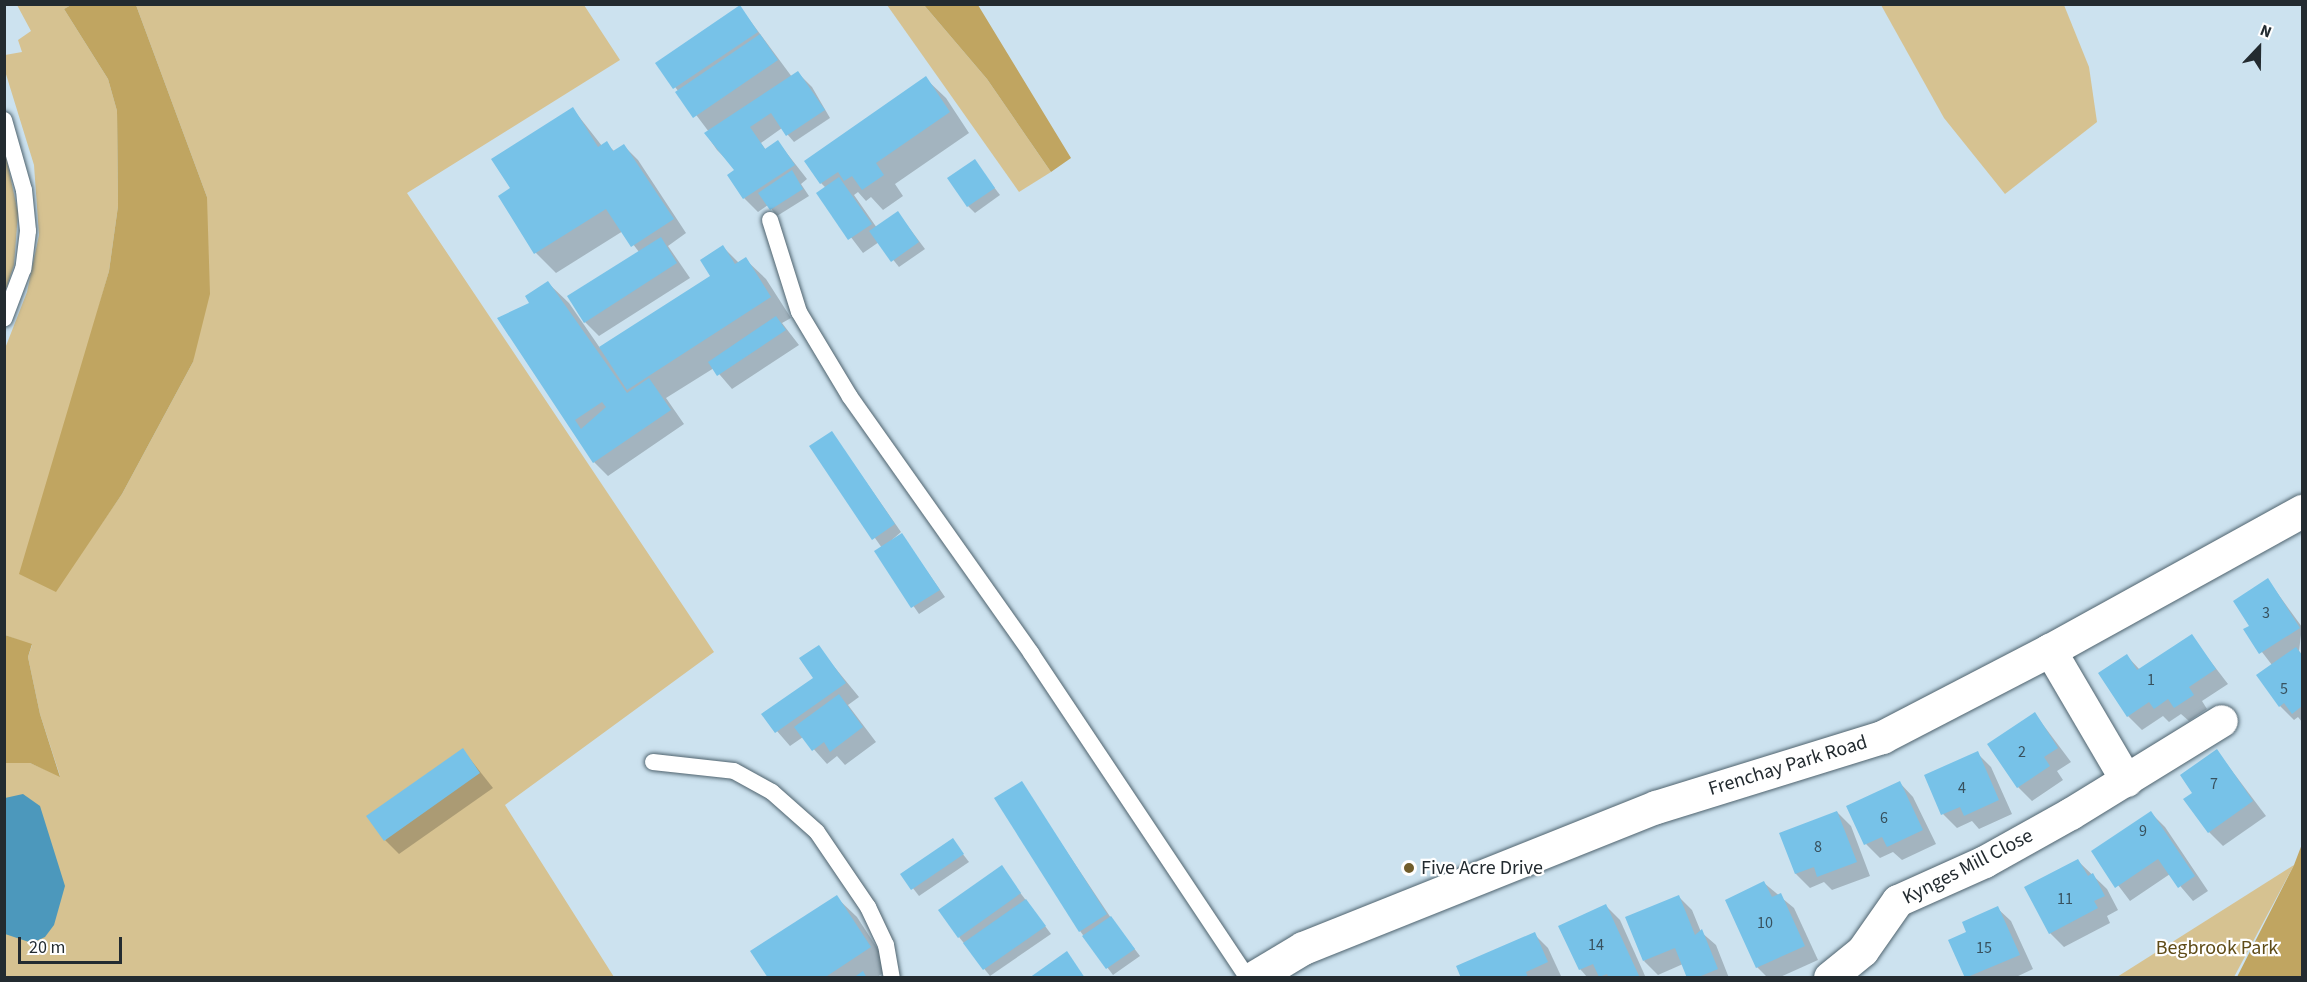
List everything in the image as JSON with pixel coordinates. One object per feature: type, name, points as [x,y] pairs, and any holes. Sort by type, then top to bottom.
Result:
[{"type":"main road","name":"Frenchay Park Road","points":[[1253,978],[1303,948],[1656,807],[1882,737],[2050,650],[2302,511]]},
{"type":"street","points":[[2050,650],[2127,781]]},
{"type":"street","name":"Kynges Mill Close","points":[[1830,978],[1863,951],[1898,901],[1985,862],[2127,781],[2222,721]]},
{"type":"lane","points":[[4,120],[24,190],[27,231],[23,269],[4,319]]},
{"type":"lane","points":[[770,220],[799,312],[850,397],[1031,653],[1248,978]]},
{"type":"lane","points":[[653,762],[735,771],[772,792],[817,832],[868,907],[886,945],[892,978]]},
{"type":"green space","points":[[17,5],[71,5],[64,9],[108,79],[117,111],[118,206],[109,271],[78,381],[55,591],[122,494],[193,362],[207,197],[136,5],[584,5],[620,60],[407,193],[714,652],[505,805],[614,977],[5,977],[5,763],[30,763],[60,776],[40,714],[28,657],[32,645],[5,635],[4,351],[27,292],[39,235],[34,165],[5,71],[5,55],[22,52],[18,40],[31,31]]},
{"type":"green space","points":[[887,5],[924,5],[987,79],[1051,172],[1019,192]]},
{"type":"green space","points":[[1881,5],[2064,5],[2089,67],[2097,122],[2005,194],[1944,118]]},
{"type":"green space","points":[[4,147],[18,213],[14,265],[5,292]]},
{"type":"green space","name":"Begbrook Park","points":[[2294,865],[2234,977],[2117,977]]},
{"type":"shaded area","points":[[71,5],[136,5],[207,197],[210,294],[193,362],[122,494],[56,592],[19,574],[109,271],[118,206],[117,111],[108,79],[64,9]]},
{"type":"shaded area","points":[[924,5],[978,5],[1071,158],[1051,172],[987,79]]},
{"type":"shaded area","points":[[5,635],[32,644],[28,657],[40,714],[60,777],[30,763],[5,763]]},
{"type":"shaded area","points":[[2302,844],[2302,977],[2237,977],[2294,865]]},
{"type":"water","points":[[23,794],[40,806],[65,886],[54,925],[45,937],[32,943],[5,934],[5,798]]},
{"type":"building","points":[[740,5],[758,32],[673,89],[655,63]]},
{"type":"building","points":[[760,34],[778,60],[693,118],[675,92]]},
{"type":"building","points":[[798,71],[825,110],[786,136],[771,113],[750,127],[765,149],[778,140],[795,165],[743,199],[727,175],[734,170],[704,133]]},
{"type":"building","points":[[926,76],[950,112],[876,163],[884,175],[862,190],[852,176],[844,181],[838,172],[820,184],[804,161]]},
{"type":"building","points":[[573,107],[598,147],[607,141],[613,151],[624,144],[674,219],[631,247],[606,209],[534,254],[498,196],[510,188],[491,159]]},
{"type":"building","points":[[975,159],[995,188],[967,207],[947,178]]},
{"type":"building","points":[[792,170],[803,189],[770,210],[758,193]]},
{"type":"building","points":[[839,177],[872,224],[848,240],[816,193]]},
{"type":"building","points":[[898,211],[919,242],[891,262],[869,231]]},
{"type":"building","points":[[661,237],[677,263],[584,323],[567,296]]},
{"type":"building","points":[[723,245],[735,264],[746,257],[771,297],[627,390],[599,347],[710,276],[700,260]]},
{"type":"building","points":[[548,281],[627,393],[649,378],[671,410],[593,463],[497,318],[529,303],[525,296]],"holes":[[[602,402],[606,407],[581,429],[575,420]]]},
{"type":"building","points":[[776,316],[786,330],[717,376],[708,362]]},
{"type":"building","points":[[832,431],[895,524],[872,540],[809,446]]},
{"type":"building","points":[[902,533],[940,590],[911,608],[874,551]]},
{"type":"building","points":[[2268,578],[2300,628],[2259,654],[2243,629],[2249,626],[2233,601]]},
{"type":"building","points":[[2192,634],[2216,669],[2189,687],[2194,695],[2174,708],[2168,699],[2154,709],[2149,702],[2127,717],[2098,673],[2127,654],[2137,670]]},
{"type":"building","points":[[819,645],[846,683],[775,733],[761,714],[813,678],[799,658]]},
{"type":"building","points":[[2296,647],[2302,655],[2302,706],[2292,714],[2284,703],[2279,707],[2256,675]]},
{"type":"building","points":[[839,694],[863,727],[830,752],[824,742],[812,751],[794,727]]},
{"type":"building","points":[[2035,712],[2058,748],[2044,757],[2050,766],[2017,788],[1987,744]]},
{"type":"building","points":[[463,748],[480,773],[384,841],[366,816]]},
{"type":"building","points":[[2217,749],[2253,801],[2208,833],[2183,799],[2192,793],[2180,775]]},
{"type":"building","points":[[1978,751],[1999,800],[1964,816],[1960,807],[1941,815],[1924,775]]},
{"type":"building","points":[[1022,781],[1107,914],[1079,932],[994,798]]},
{"type":"building","points":[[1900,781],[1923,830],[1887,847],[1882,837],[1864,845],[1846,806]]},
{"type":"building","points":[[1837,811],[1857,862],[1817,877],[1814,867],[1795,874],[1779,833]]},
{"type":"building","points":[[2151,811],[2195,876],[2178,888],[2158,859],[2115,888],[2091,851]]},
{"type":"building","points":[[953,838],[964,854],[911,890],[900,874]]},
{"type":"building","points":[[2078,859],[2088,876],[2093,873],[2105,896],[2094,901],[2098,908],[2049,934],[2024,887]]},
{"type":"building","points":[[1002,865],[1021,893],[958,938],[938,910]]},
{"type":"building","points":[[1764,881],[1772,897],[1781,893],[1805,946],[1756,968],[1725,900]]},
{"type":"building","points":[[837,895],[871,947],[824,978],[768,978],[750,951]]},
{"type":"building","points":[[1679,895],[1695,935],[1702,929],[1718,969],[1696,978],[1687,978],[1675,948],[1643,961],[1625,917]]},
{"type":"building","points":[[1026,899],[1046,926],[983,970],[963,943]]},
{"type":"building","points":[[1606,904],[1640,978],[1609,978],[1607,974],[1599,977],[1593,964],[1579,970],[1558,926]]},
{"type":"building","points":[[1998,906],[2020,955],[1965,978],[1948,940],[1966,932],[1962,922]]},
{"type":"building","points":[[1111,916],[1135,949],[1106,969],[1082,936]]},
{"type":"building","points":[[1535,932],[1548,962],[1526,972],[1528,978],[1461,978],[1456,966]]},
{"type":"building","points":[[1067,951],[1085,978],[1029,978]]},
{"type":"building","points":[[863,971],[867,978],[853,978]]},
{"type":"place","name":"Five Acre Drive","points":[[1409,868]]}]
